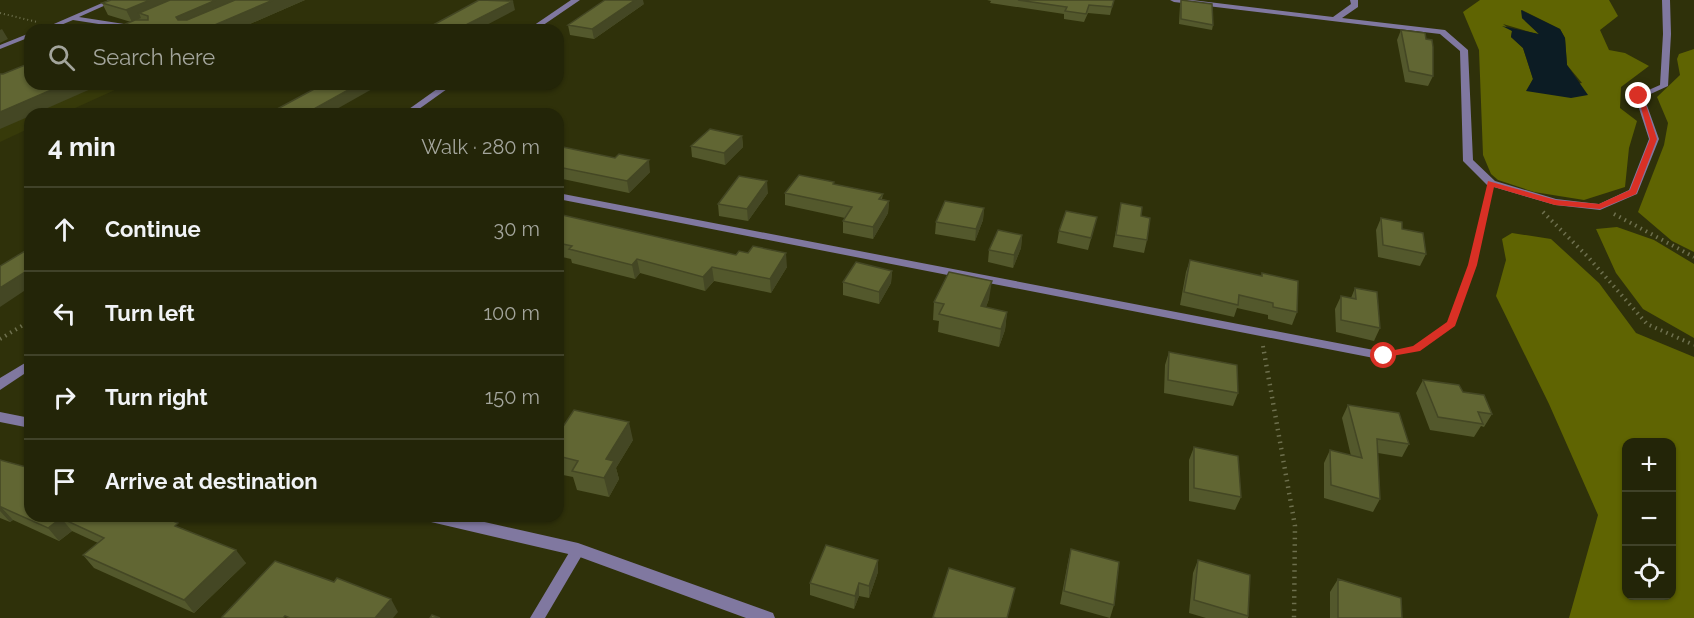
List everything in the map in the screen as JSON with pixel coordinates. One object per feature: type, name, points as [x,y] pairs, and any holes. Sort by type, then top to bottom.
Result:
[{"type":"street","points":[[540,24],[576,0]]},
{"type":"street","points":[[1174,0],[1442,33],[1464,50],[1467,161],[1491,183],[1555,202],[1600,207],[1633,192],[1654,139],[1639,96],[1664,86],[1667,34],[1665,0]]},
{"type":"street","points":[[1335,19],[1355,5],[1354,0]]},
{"type":"street","points":[[415,108],[441,90]]},
{"type":"street","points":[[564,197],[1384,356]]},
{"type":"street","points":[[0,385],[24,368]]},
{"type":"street","points":[[0,417],[24,422]]},
{"type":"street","points":[[457,522],[578,550],[767,618]]},
{"type":"lane","points":[[59,24],[114,0]]},
{"type":"lane","points":[[73,18],[106,24]]},
{"type":"lane","points":[[138,24],[151,19]]},
{"type":"lane","points":[[0,47],[24,37]]},
{"type":"lane","points":[[537,618],[578,550]]},
{"type":"path","points":[[0,13],[46,24]]},
{"type":"path","points":[[1384,356],[1416,349],[1452,324],[1472,265],[1491,183]]},
{"type":"path","points":[[1523,193],[1589,258],[1647,324],[1694,345]]},
{"type":"path","points":[[1600,207],[1694,257]]},
{"type":"path","points":[[0,339],[24,325]]},
{"type":"path","points":[[1260,331],[1295,526],[1294,618]]},
{"type":"shaded area","points":[[1480,0],[1609,0],[1618,16],[1600,30],[1609,50],[1625,53],[1649,66],[1621,87],[1620,108],[1637,121],[1629,148],[1625,187],[1584,200],[1534,192],[1498,180],[1491,174],[1483,155],[1479,50],[1463,12]],"holes":[[[1522,10],[1560,29],[1565,38],[1567,65],[1582,83],[1527,91],[1533,79],[1523,48],[1511,37],[1512,31],[1503,24],[1540,35],[1522,18]]]},
{"type":"shaded area","points":[[1694,49],[1694,252],[1672,241],[1638,212],[1664,145],[1668,123],[1657,97],[1680,75],[1677,59],[1679,54]]},
{"type":"shaded area","points":[[0,85],[24,85],[24,90],[115,90],[75,108],[24,108],[24,131],[0,142]]},
{"type":"shaded area","points":[[1617,227],[1654,240],[1694,264],[1694,338],[1643,309],[1616,273],[1596,229]]},
{"type":"shaded area","points":[[1512,233],[1551,239],[1599,283],[1636,333],[1694,357],[1694,618],[1569,618],[1598,515],[1549,404],[1496,296],[1506,260],[1502,239]]},
{"type":"water","points":[[1521,10],[1560,29],[1565,38],[1567,65],[1588,95],[1571,98],[1526,91],[1533,79],[1523,48],[1511,37],[1512,31],[1502,26],[1539,34],[1522,18]]},
{"type":"building","points":[[111,0],[150,0],[126,10],[102,3]]},
{"type":"building","points":[[170,0],[216,0],[176,17],[178,20],[187,20],[235,0],[273,0],[217,24],[125,24],[135,20],[148,20],[148,16],[139,13]]},
{"type":"building","points":[[479,0],[513,1],[468,24],[435,24]]},
{"type":"building","points":[[605,0],[635,0],[592,29],[568,25]]},
{"type":"building","points":[[1018,0],[1114,0],[1112,7],[1089,5],[1086,14],[1065,11],[1067,7]]},
{"type":"building","points":[[1181,0],[1212,4],[1213,25],[1181,19]]},
{"type":"building","points":[[1401,30],[1425,33],[1426,39],[1432,40],[1433,76],[1409,71]]},
{"type":"building","points":[[24,65],[24,90],[51,90],[0,112],[0,74]]},
{"type":"building","points":[[312,90],[348,90],[316,108],[279,108]]},
{"type":"building","points":[[710,129],[742,136],[724,153],[691,146]]},
{"type":"building","points":[[564,147],[615,158],[619,154],[649,160],[627,181],[564,168]]},
{"type":"building","points":[[799,175],[883,194],[879,199],[889,201],[873,227],[843,221],[852,207],[785,193]]},
{"type":"building","points":[[739,176],[767,181],[747,209],[718,204]]},
{"type":"building","points":[[945,201],[984,208],[976,229],[936,222]]},
{"type":"building","points":[[1121,203],[1142,207],[1141,216],[1150,218],[1147,240],[1116,235]]},
{"type":"building","points":[[1066,211],[1097,217],[1091,238],[1059,231]]},
{"type":"building","points":[[564,215],[736,255],[739,251],[748,253],[753,246],[786,253],[770,279],[712,267],[703,277],[637,259],[632,265],[569,249],[572,246],[564,244]]},
{"type":"building","points":[[1381,218],[1402,222],[1402,229],[1423,233],[1426,254],[1383,245]]},
{"type":"building","points":[[998,230],[1022,235],[1014,255],[989,250]]},
{"type":"building","points":[[24,252],[24,273],[0,288],[0,266]]},
{"type":"building","points":[[1190,260],[1262,276],[1262,273],[1298,281],[1297,312],[1273,307],[1273,303],[1239,295],[1238,305],[1184,292]]},
{"type":"building","points":[[856,262],[892,271],[879,292],[843,282]]},
{"type":"building","points":[[949,272],[992,281],[981,306],[1007,312],[1001,329],[939,314],[944,304],[934,302]]},
{"type":"building","points":[[1355,288],[1377,292],[1380,328],[1341,320],[1341,296],[1356,299]]},
{"type":"building","points":[[1169,352],[1237,365],[1238,393],[1168,380]]},
{"type":"building","points":[[1423,380],[1459,385],[1463,392],[1484,395],[1492,414],[1478,412],[1483,424],[1438,417]]},
{"type":"building","points":[[1348,405],[1399,413],[1409,444],[1377,439],[1380,499],[1331,485],[1330,450],[1362,458]]},
{"type":"building","points":[[574,410],[629,422],[606,459],[614,461],[604,478],[572,471],[578,461],[564,458],[564,425]]},
{"type":"building","points":[[1194,447],[1238,456],[1241,497],[1194,488]]},
{"type":"building","points":[[0,460],[24,466],[24,517],[0,508]]},
{"type":"building","points":[[35,522],[56,522],[48,528]]},
{"type":"building","points":[[70,522],[176,522],[178,523],[175,526],[236,550],[184,600],[83,555],[104,538]]},
{"type":"building","points":[[826,545],[878,560],[869,586],[859,583],[855,596],[810,583]]},
{"type":"building","points":[[1071,549],[1119,562],[1114,605],[1064,591]]},
{"type":"building","points":[[1198,560],[1250,575],[1248,616],[1194,600]]},
{"type":"building","points":[[275,561],[334,582],[337,578],[391,599],[375,618],[222,617]]},
{"type":"building","points":[[949,568],[1015,588],[1007,618],[933,617]]},
{"type":"building","points":[[1338,579],[1401,598],[1402,618],[1338,618]]},
{"type":"route","points":[[1384,356],[1416,349],[1452,324],[1472,265],[1491,183],[1555,202],[1600,207],[1633,192],[1654,139],[1639,96]]}]
